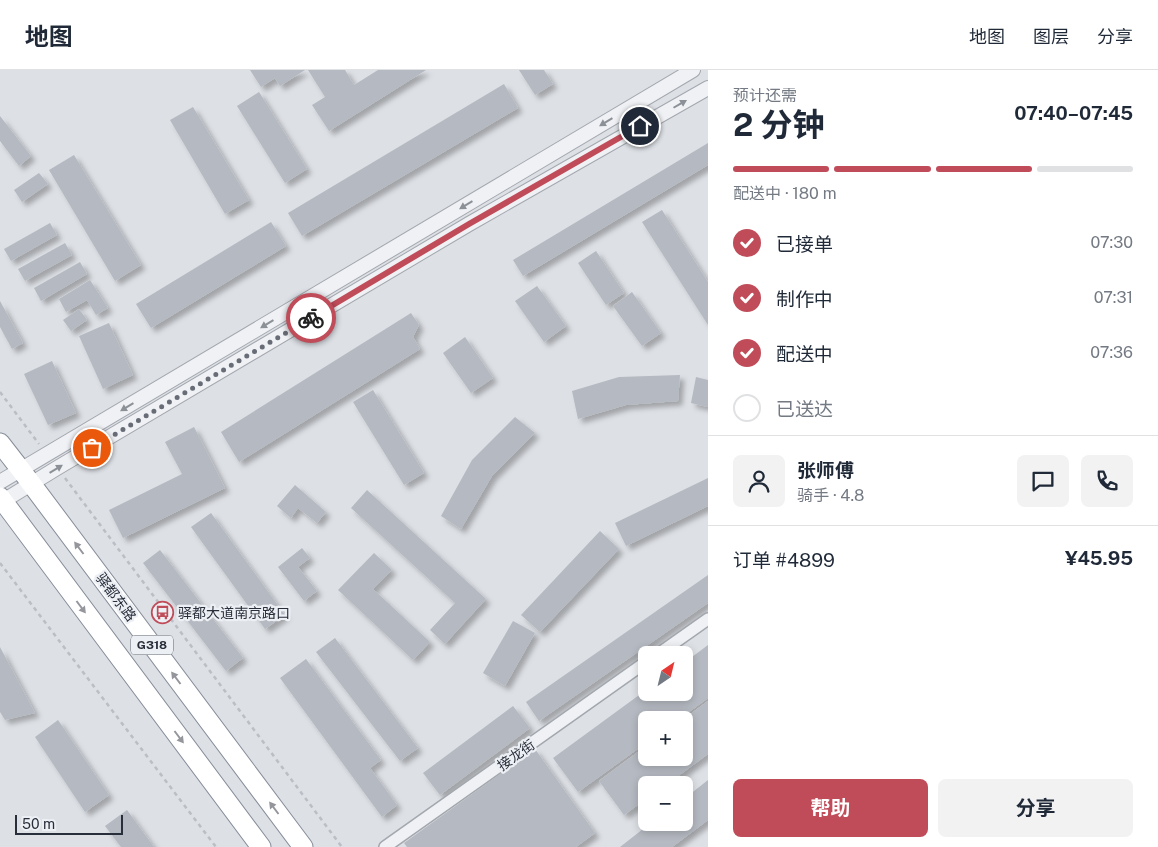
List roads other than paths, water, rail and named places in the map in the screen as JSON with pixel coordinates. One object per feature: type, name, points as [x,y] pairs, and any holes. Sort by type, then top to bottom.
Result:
[{"type":"highway","name":"驿都东路","points":[[0,443],[303,847]]},
{"type":"highway","name":"G318","points":[[1,501],[261,847]]},
{"type":"street","points":[[1,501],[47,455],[693,70]]},
{"type":"street","points":[[0,482],[57,468],[469,224],[708,88]]},
{"type":"street","points":[[670,646],[708,619]]},
{"type":"street","name":"接龙街","points":[[385,847],[638,668]]},
{"type":"place","name":"驿都大道南京路口","points":[[162,613]]}]
